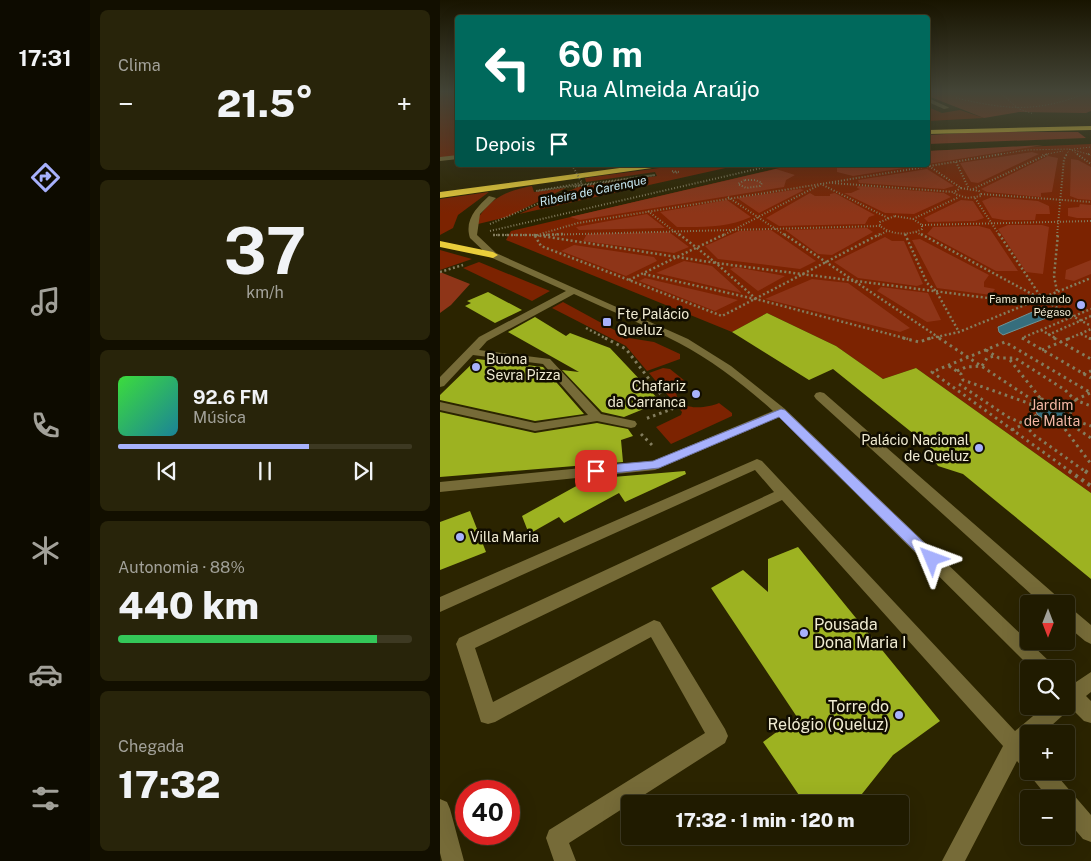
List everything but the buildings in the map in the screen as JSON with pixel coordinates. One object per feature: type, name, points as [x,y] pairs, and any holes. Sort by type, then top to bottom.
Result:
[{"type":"highway","points":[[440,186],[585,167]]},
{"type":"highway","points":[[440,195],[644,167]]},
{"type":"highway","points":[[440,244],[493,255]]},
{"type":"street","points":[[440,159],[455,157]]},
{"type":"street","points":[[492,198],[475,214],[472,222],[473,232],[493,255],[695,346],[744,379],[781,412],[1035,660]]},
{"type":"street","points":[[440,384],[483,339],[573,291]]},
{"type":"street","points":[[471,352],[546,361],[597,418]]},
{"type":"street","points":[[820,396],[1044,595]]},
{"type":"street","points":[[440,406],[535,427],[597,418],[631,424]]},
{"type":"street","points":[[440,487],[655,465],[781,412]]},
{"type":"street","points":[[440,605],[758,464],[1020,750]]},
{"type":"street","points":[[565,861],[557,838],[718,736],[654,627],[488,715],[465,644],[784,493]]},
{"type":"street","points":[[1075,622],[1091,636]]},
{"type":"street","points":[[1075,692],[1091,681]]},
{"type":"street","points":[[1075,704],[1091,714]]},
{"type":"street","points":[[953,861],[1015,744],[1047,715]]},
{"type":"street","points":[[1047,780],[1055,790]]},
{"type":"street","points":[[440,809],[453,861]]},
{"type":"street","points":[[1075,813],[1091,831]]},
{"type":"path","points":[[930,166],[1027,150],[1091,147]]},
{"type":"path","points":[[1070,149],[1091,164]]},
{"type":"path","points":[[1058,291],[1054,276],[1060,200],[1064,159],[1070,149]]},
{"type":"path","points":[[973,189],[1044,155],[1070,149],[1091,155]]},
{"type":"path","points":[[956,162],[969,188]]},
{"type":"path","points":[[473,232],[573,187],[656,175],[536,191],[582,183],[573,167]]},
{"type":"path","points":[[473,232],[765,167]]},
{"type":"path","points":[[535,235],[578,223],[922,167]]},
{"type":"path","points":[[930,167],[962,188]]},
{"type":"path","points":[[745,180],[755,180],[762,183],[757,187],[746,188],[738,183],[745,180]]},
{"type":"path","points":[[825,183],[954,192],[960,196],[974,198],[981,194]]},
{"type":"path","points":[[821,184],[888,218],[913,219],[960,196]]},
{"type":"path","points":[[629,280],[758,218],[821,184]]},
{"type":"path","points":[[954,192],[962,188],[969,188],[981,194],[1091,202]]},
{"type":"path","points":[[728,198],[1034,401]]},
{"type":"path","points":[[974,198],[1041,297]]},
{"type":"path","points":[[648,211],[716,263],[756,299]]},
{"type":"path","points":[[880,226],[883,220],[888,218]]},
{"type":"path","points":[[913,219],[922,225],[1091,221]]},
{"type":"path","points":[[473,232],[535,235],[880,226],[887,231],[905,234],[922,229],[922,225]]},
{"type":"path","points":[[535,235],[541,246],[722,316],[887,231]]},
{"type":"path","points":[[916,232],[1041,297],[1091,327],[1042,350]]},
{"type":"path","points":[[905,234],[927,283],[936,291],[959,332]]},
{"type":"path","points":[[535,235],[716,263],[1027,303]]},
{"type":"path","points":[[644,274],[756,299],[919,342],[936,336],[959,332],[1091,278]]},
{"type":"path","points":[[1091,309],[1022,338],[1091,378]]},
{"type":"path","points":[[1048,334],[1091,316]]},
{"type":"path","points":[[586,328],[626,349],[672,409],[631,424],[667,460]]},
{"type":"path","points":[[1041,330],[1091,359]]},
{"type":"path","points":[[1080,333],[1091,339]]},
{"type":"path","points":[[1091,393],[1006,342],[932,372],[1091,486]]},
{"type":"path","points":[[986,350],[994,356],[1015,358],[1065,390],[1075,400],[1091,406]]},
{"type":"path","points":[[982,366],[987,358],[994,356]]},
{"type":"path","points":[[1010,359],[1041,399]]},
{"type":"path","points":[[949,365],[961,374],[961,382]]},
{"type":"path","points":[[957,371],[982,366]]},
{"type":"path","points":[[1083,374],[1091,370]]},
{"type":"path","points":[[952,386],[961,382],[1030,404]]},
{"type":"path","points":[[961,382],[1008,418],[1024,424],[1034,436],[1091,477],[1086,482]]},
{"type":"path","points":[[1064,405],[1091,393]]},
{"type":"path","points":[[1041,399],[1057,402],[1064,405],[1072,414],[1071,419],[1061,424],[1052,424],[1036,418],[1029,408],[1030,404],[1041,399]]},
{"type":"path","points":[[1012,430],[1036,418]]},
{"type":"path","points":[[1071,419],[1091,426]]},
{"type":"path","points":[[1067,422],[1091,438]]},
{"type":"path","points":[[1061,424],[1091,464]]},
{"type":"green space","points":[[440,132],[455,132],[455,157],[440,159]]},
{"type":"green space","name":"Jardim de Malta","points":[[1091,144],[1091,493],[916,368],[883,379],[836,346],[767,313],[732,332],[506,240],[511,231],[783,167],[930,167],[930,151]]},
{"type":"green space","points":[[667,167],[730,167],[519,214],[578,187],[657,176],[655,172],[586,182],[585,178]]},
{"type":"green space","points":[[532,186],[534,192],[566,188],[507,217],[478,224],[477,220],[482,212],[500,196]]},
{"type":"green space","points":[[489,192],[458,215],[453,228],[440,235],[440,199]]},
{"type":"green space","points":[[440,250],[472,259],[440,270]]},
{"type":"green space","points":[[479,262],[550,291],[532,301],[463,268]]},
{"type":"green space","points":[[563,302],[629,338],[654,342],[680,354],[680,359],[647,371],[626,346],[552,308]]},
{"type":"green space","points":[[663,368],[670,369],[685,381],[676,390],[677,397],[681,402],[692,407],[706,407],[719,403],[732,413],[732,416],[671,444],[656,427],[681,415],[682,412],[649,373]]},
{"type":"shaded area","points":[[979,132],[1078,132],[1086,138],[930,144],[930,135]]},
{"type":"shaded area","points":[[1043,145],[930,164],[930,151]]},
{"type":"shaded area","points":[[1032,152],[1039,154],[978,183],[971,182],[960,163]]},
{"type":"shaded area","points":[[1048,156],[1058,158],[1052,192],[1041,193],[1041,197],[987,192],[981,189]]},
{"type":"shaded area","points":[[1071,159],[1078,160],[1091,167],[1091,200],[1070,196]]},
{"type":"shaded area","points":[[837,167],[910,167],[853,176],[837,172]]},
{"type":"shaded area","points":[[776,169],[795,175],[786,180],[784,187],[580,220],[570,217]]},
{"type":"shaded area","points":[[927,169],[954,186],[944,189],[859,183],[858,180]]},
{"type":"shaded area","points":[[858,186],[944,193],[951,197],[914,214],[885,213],[844,193],[851,193],[860,189],[857,188]]},
{"type":"shaded area","points":[[804,190],[759,213],[737,198]]},
{"type":"shaded area","points":[[810,193],[815,196],[830,196],[830,194],[835,193],[875,215],[869,217],[865,224],[779,226],[766,218]]},
{"type":"shaded area","points":[[992,197],[1038,201],[1049,206],[1050,214],[1036,214],[1035,220],[992,218],[982,201]]},
{"type":"shaded area","points":[[727,200],[751,217],[724,225],[677,227],[660,212]]},
{"type":"shaded area","points":[[961,200],[973,201],[984,218],[975,221],[928,222],[924,218]]},
{"type":"shaded area","points":[[1080,204],[1091,205],[1091,218],[1068,216],[1068,208],[1079,207]]},
{"type":"shaded area","points":[[647,214],[665,228],[579,230],[576,227]]},
{"type":"shaded area","points":[[1008,225],[1042,225],[1049,227],[1043,274],[1026,272],[998,229]]},
{"type":"shaded area","points":[[979,226],[990,229],[1018,271],[996,271],[927,234],[933,227]]},
{"type":"shaded area","points":[[867,228],[873,232],[832,255],[818,254],[785,230]]},
{"type":"shaded area","points":[[771,230],[816,261],[800,269],[718,259],[705,246],[739,231]]},
{"type":"shaded area","points":[[669,232],[689,247],[674,253],[583,241],[587,234]]},
{"type":"shaded area","points":[[885,237],[892,241],[904,241],[923,284],[917,286],[858,278],[834,262]]},
{"type":"shaded area","points":[[920,239],[989,275],[984,282],[984,287],[995,289],[991,295],[937,288],[912,240]]},
{"type":"shaded area","points":[[574,245],[654,257],[657,261],[626,276],[561,251]]},
{"type":"shaded area","points":[[1091,260],[1091,274],[1074,281],[1065,279],[1066,270]]},
{"type":"shaded area","points":[[684,261],[712,266],[742,293],[656,273]]},
{"type":"shaded area","points":[[735,267],[785,276],[758,291],[730,269]]},
{"type":"shaded area","points":[[440,272],[470,284],[451,305],[440,313]]},
{"type":"shaded area","points":[[645,278],[738,300],[715,311],[639,281]]},
{"type":"shaded area","points":[[812,279],[848,283],[910,328],[900,332],[765,299]]},
{"type":"shaded area","points":[[881,287],[928,293],[941,320],[927,322],[877,291]]},
{"type":"water","points":[[1037,310],[1051,313],[1047,315],[1049,317],[1003,335],[999,332],[998,327]]},
{"type":"water","points":[[1037,402],[1056,404],[1064,408],[1065,419],[1054,421],[1040,416],[1037,414],[1035,405]]},
{"type":"place","name":"Fama montando Pégaso","points":[[1081,305]]},
{"type":"place","name":"Fte Palácio Queluz","points":[[607,322]]},
{"type":"place","name":"Buona Sevra Pizza","points":[[476,367]]},
{"type":"place","name":"Chafariz da Carranca","points":[[696,394]]},
{"type":"place","name":"Palácio Nacional de Queluz","points":[[979,448]]},
{"type":"place","name":"Villa Maria","points":[[460,537]]},
{"type":"place","name":"Pousada Dona Maria I","points":[[804,633]]},
{"type":"place","name":"Torre do Relógio (Queluz)","points":[[899,715]]},
{"type":"route","points":[[596,471],[655,465],[781,412],[932,559]]},
{"type":"water label","name":"Ribeira de Carenque","points":[[593,191]]}]
